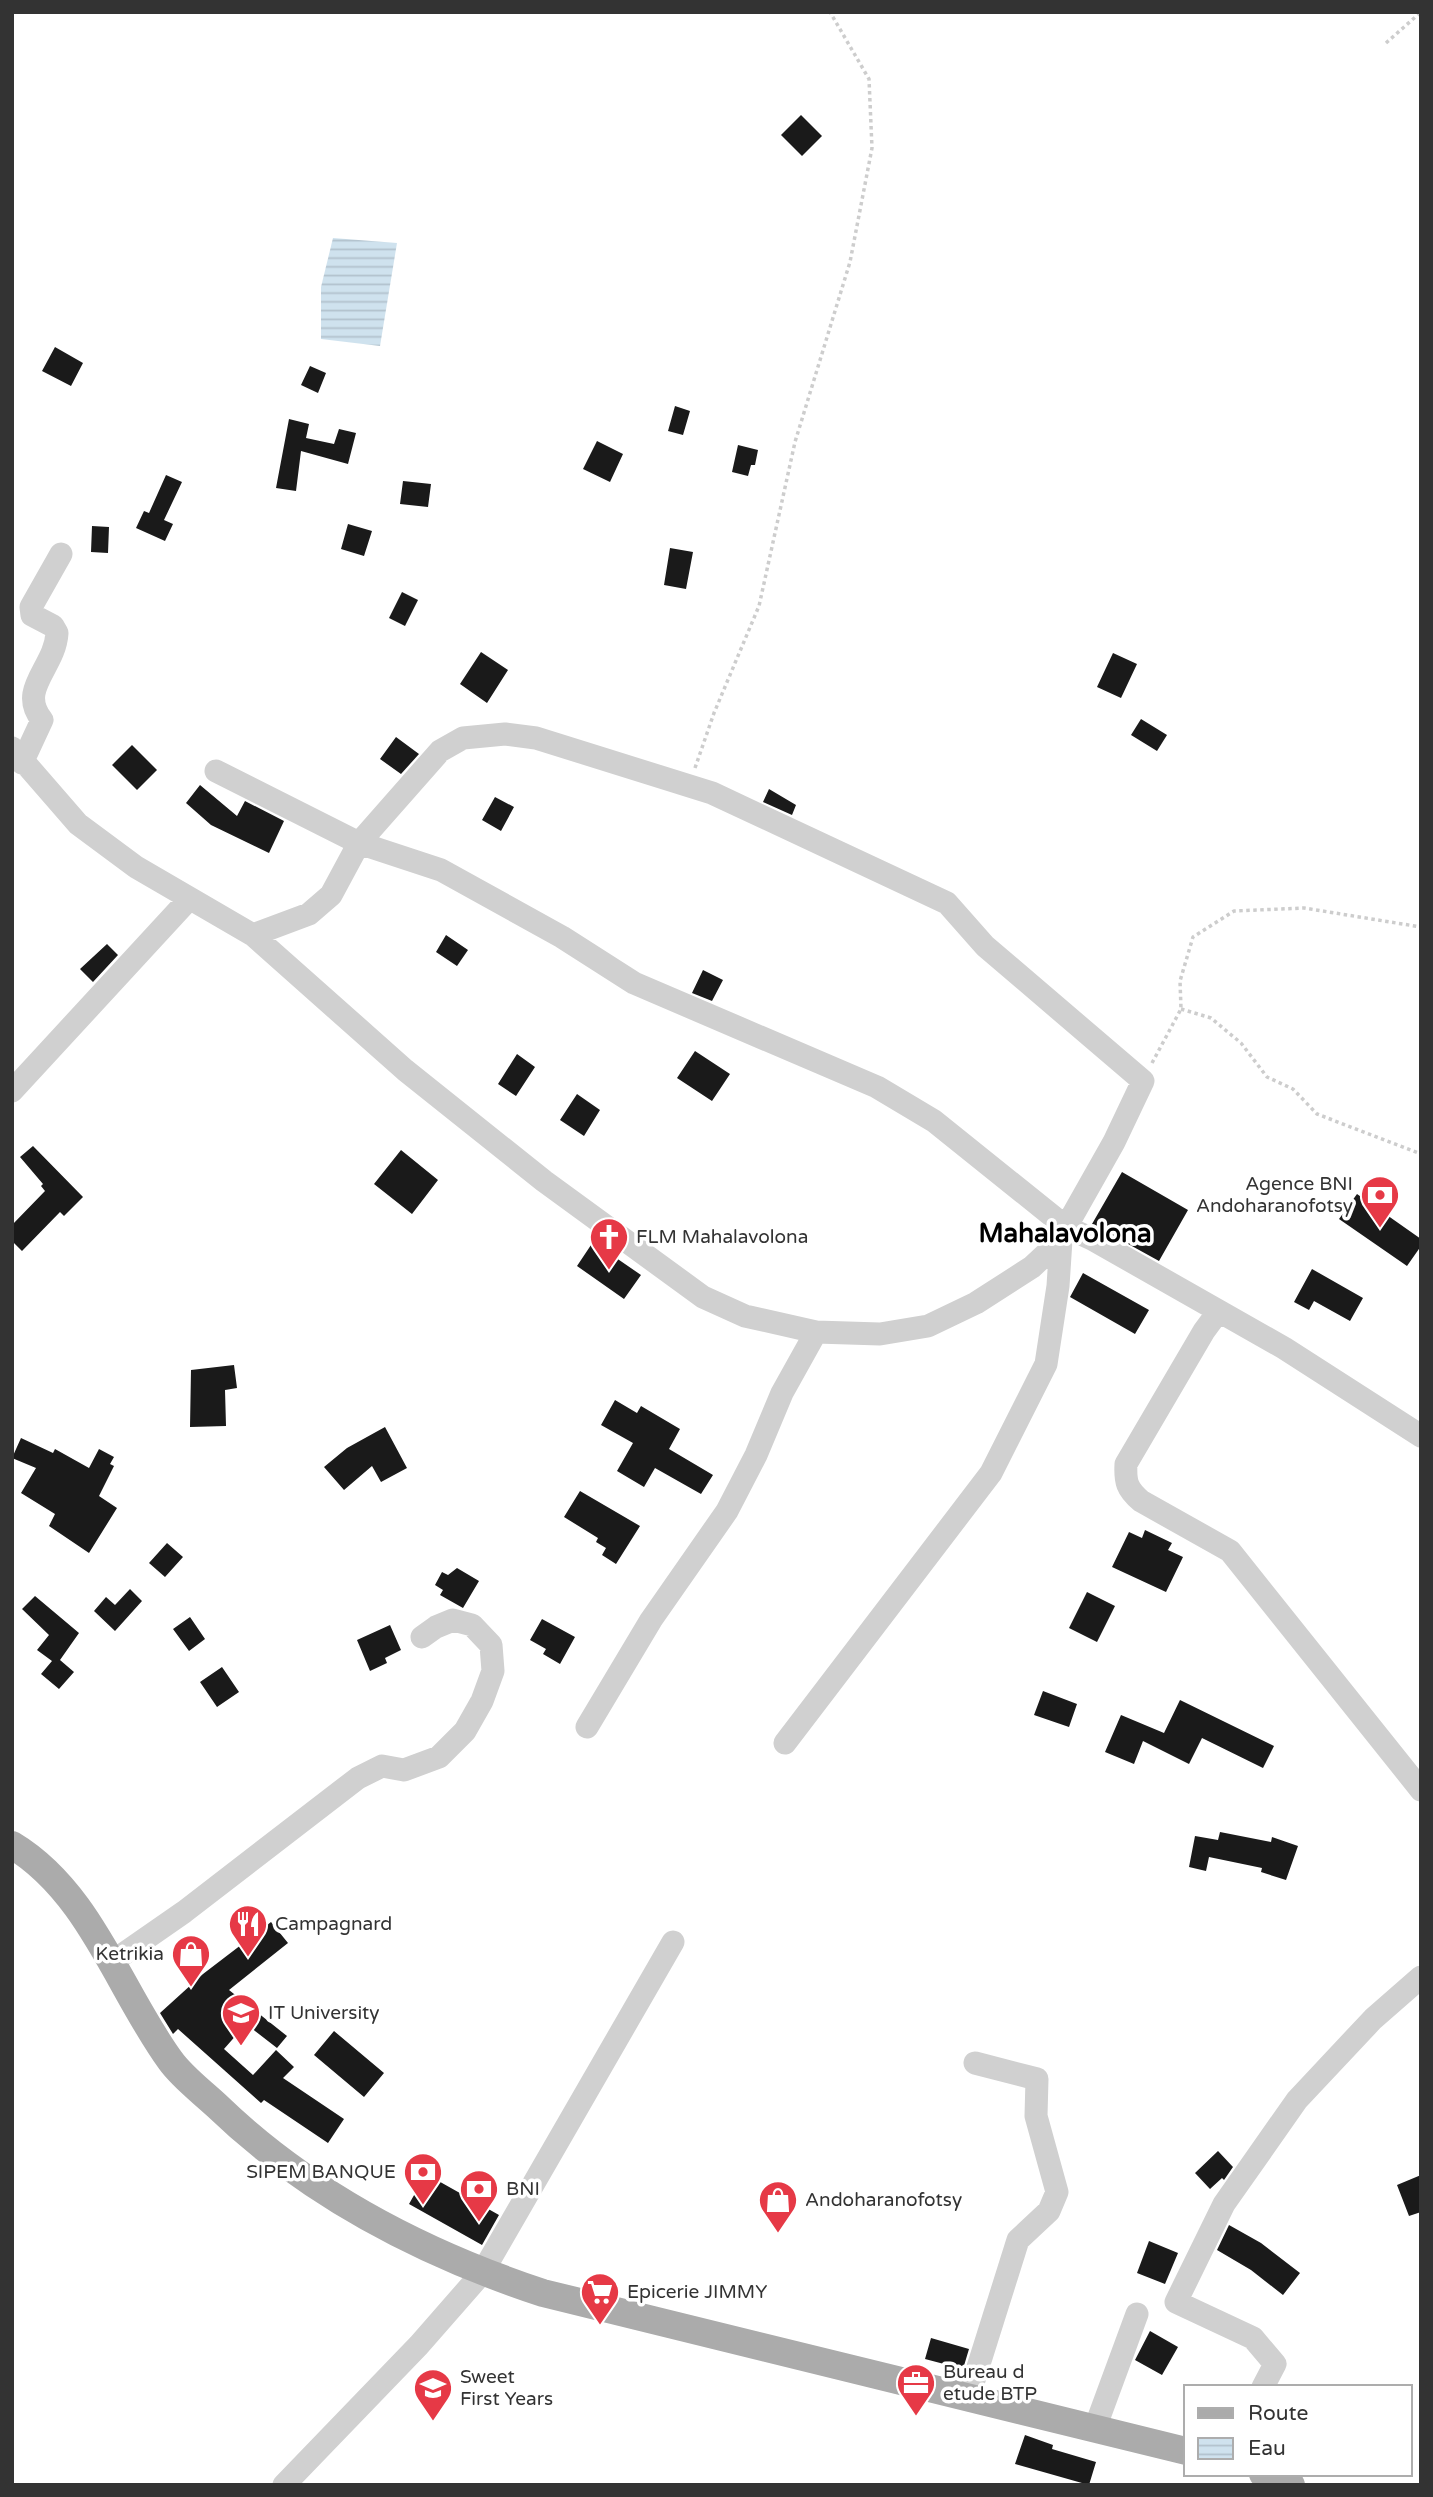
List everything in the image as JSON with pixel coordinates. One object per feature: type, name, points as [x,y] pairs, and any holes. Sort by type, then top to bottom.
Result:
[{"type":"main road","points":[[12,1845],[45,1869],[59,1886],[112,1962],[139,2014],[173,2063],[233,2121],[306,2180],[423,2247],[482,2273],[543,2293],[1184,2450]]},
{"type":"main road","points":[[1268,2476],[1291,2485]]},
{"type":"street","points":[[61,554],[31,607],[32,615],[53,626],[57,642],[32,697],[32,708],[42,720],[17,756],[78,824],[136,867],[253,935],[405,1070],[544,1181],[703,1297],[745,1316],[816,1332],[880,1335],[928,1326],[976,1303],[1032,1267],[1063,1234],[1114,1142],[1143,1081],[985,946],[947,903],[712,793],[536,738],[505,734],[463,738],[440,751],[359,843],[331,895],[309,914],[253,935]]},
{"type":"street","points":[[216,771],[303,818],[359,843],[441,870],[562,937],[634,983],[877,1087],[934,1121],[1063,1234],[1092,1239],[1284,1348],[1421,1436]]},
{"type":"street","points":[[12,1091],[189,899]]},
{"type":"street","points":[[785,1743],[991,1473],[1046,1364],[1063,1234]]},
{"type":"street","points":[[1218,1312],[1203,1331],[1126,1464],[1125,1482],[1129,1491],[1141,1501],[1230,1550],[1421,1790]]},
{"type":"street","points":[[587,1727],[651,1620],[727,1511],[756,1455],[782,1393],[816,1332]]},
{"type":"street","points":[[112,1962],[184,1912],[358,1778],[382,1766],[404,1770],[423,1765],[439,1757],[465,1731],[493,1671],[491,1644],[472,1625],[453,1620],[422,1637]]},
{"type":"street","points":[[284,2485],[419,2346],[482,2273],[673,1942]]},
{"type":"street","points":[[1264,2385],[1275,2364],[1253,2338],[1176,2302],[1224,2204],[1297,2100],[1373,2019],[1421,1977]]},
{"type":"street","points":[[968,2399],[1018,2240],[1049,2211],[1057,2192],[1035,2116],[1037,2079],[975,2063]]},
{"type":"street","points":[[1096,2428],[1137,2314]]},
{"type":"path","points":[[689,786],[714,713],[759,606],[795,442],[850,262],[872,148],[869,79],[830,12]]},
{"type":"path","points":[[1386,43],[1421,12]]},
{"type":"path","points":[[1143,1081],[1181,1009],[1180,981],[1192,937],[1234,911],[1304,908],[1421,927]]},
{"type":"path","points":[[1181,1009],[1211,1018],[1241,1043],[1267,1077],[1293,1089],[1317,1114],[1421,1154]]},
{"type":"water","points":[[333,238],[397,243],[380,346],[321,339],[321,287]]},
{"type":"building","points":[[801,115],[822,136],[802,156],[781,135]]},
{"type":"building","points":[[55,347],[83,363],[71,386],[42,371]]},
{"type":"building","points":[[310,366],[326,373],[318,393],[301,385]]},
{"type":"building","points":[[675,406],[690,411],[683,435],[668,431]]},
{"type":"building","points":[[289,419],[309,424],[306,438],[334,444],[339,429],[356,433],[348,464],[301,451],[296,491],[276,488]]},
{"type":"building","points":[[597,441],[623,454],[610,482],[583,469]]},
{"type":"building","points":[[738,445],[758,450],[755,465],[751,465],[748,476],[732,472]]},
{"type":"building","points":[[166,475],[182,482],[164,520],[173,524],[165,541],[136,528],[144,511],[149,513]]},
{"type":"building","points":[[403,481],[431,484],[428,507],[400,504]]},
{"type":"building","points":[[348,524],[372,531],[364,556],[341,549]]},
{"type":"building","points":[[92,526],[109,527],[108,553],[91,552]]},
{"type":"building","points":[[670,548],[693,552],[686,589],[664,585]]},
{"type":"building","points":[[402,592],[418,600],[405,626],[389,618]]},
{"type":"building","points":[[481,652],[508,670],[487,703],[460,684]]},
{"type":"building","points":[[1113,653],[1137,664],[1121,698],[1097,687]]},
{"type":"building","points":[[1141,719],[1167,735],[1157,751],[1131,735]]},
{"type":"building","points":[[396,737],[419,754],[401,774],[380,759]]},
{"type":"building","points":[[132,745],[157,770],[137,790],[112,765]]},
{"type":"building","points":[[200,785],[237,816],[245,801],[284,821],[269,853],[211,825],[186,803]]},
{"type":"building","points":[[769,789],[796,805],[792,815],[763,802]]},
{"type":"building","points":[[495,797],[514,807],[501,831],[482,820]]},
{"type":"building","points":[[446,935],[468,950],[457,966],[436,952]]},
{"type":"building","points":[[107,944],[118,955],[93,982],[80,969]]},
{"type":"building","points":[[703,970],[723,980],[712,1001],[692,993]]},
{"type":"building","points":[[695,1051],[730,1074],[712,1101],[677,1078]]},
{"type":"building","points":[[517,1054],[535,1067],[516,1096],[498,1084]]},
{"type":"building","points":[[577,1094],[600,1110],[584,1136],[560,1120]]},
{"type":"building","points":[[33,1146],[83,1197],[64,1216],[60,1212],[22,1251],[12,1241],[12,1225],[45,1191],[41,1186],[43,1184],[20,1157]]},
{"type":"building","points":[[401,1150],[438,1180],[412,1214],[374,1184]]},
{"type":"building","points":[[1122,1172],[1188,1210],[1159,1261],[1092,1224]]},
{"type":"building","name":"Agence BNI Andoharanofotsy","points":[[1357,1194],[1421,1239],[1421,1246],[1407,1266],[1339,1219]]},
{"type":"building","name":"FLM Mahalavolona","points":[[593,1242],[641,1275],[624,1299],[577,1266]]},
{"type":"building","points":[[1312,1269],[1363,1298],[1350,1321],[1314,1301],[1309,1310],[1294,1302]]},
{"type":"building","points":[[1083,1273],[1149,1310],[1135,1334],[1070,1297]]},
{"type":"building","points":[[234,1365],[237,1388],[225,1390],[226,1426],[190,1427],[191,1370]]},
{"type":"building","points":[[615,1400],[637,1413],[641,1406],[680,1429],[669,1449],[713,1475],[701,1494],[655,1468],[644,1487],[617,1471],[633,1443],[601,1425]]},
{"type":"building","points":[[385,1427],[407,1468],[381,1482],[372,1466],[344,1490],[324,1467],[347,1448]]},
{"type":"building","points":[[21,1438],[53,1453],[55,1449],[89,1468],[99,1449],[114,1457],[110,1464],[114,1466],[99,1496],[117,1508],[89,1553],[49,1526],[55,1514],[21,1493],[36,1468],[12,1458]]},
{"type":"building","points":[[580,1491],[640,1526],[616,1564],[602,1555],[606,1548],[596,1542],[598,1538],[564,1517]]},
{"type":"building","points":[[1145,1530],[1172,1543],[1168,1550],[1183,1557],[1166,1592],[1112,1567],[1129,1532],[1142,1538]]},
{"type":"building","points":[[167,1543],[183,1557],[165,1577],[149,1563]]},
{"type":"building","points":[[457,1568],[479,1581],[463,1608],[440,1595],[443,1590],[435,1585],[442,1572],[448,1575]]},
{"type":"building","points":[[130,1589],[142,1601],[115,1631],[94,1611],[106,1597],[115,1605]]},
{"type":"building","points":[[1087,1592],[1115,1606],[1097,1642],[1069,1628]]},
{"type":"building","points":[[35,1596],[79,1633],[60,1660],[74,1672],[59,1689],[41,1674],[52,1661],[37,1650],[49,1635],[22,1609]]},
{"type":"building","points":[[190,1617],[205,1639],[189,1651],[173,1629]]},
{"type":"building","points":[[542,1619],[575,1637],[560,1664],[543,1654],[546,1649],[530,1640]]},
{"type":"building","points":[[390,1625],[401,1650],[385,1658],[387,1663],[370,1671],[357,1640]]},
{"type":"building","points":[[222,1667],[239,1692],[217,1707],[200,1682]]},
{"type":"building","points":[[1043,1691],[1077,1704],[1069,1727],[1034,1715]]},
{"type":"building","points":[[1180,1700],[1274,1746],[1263,1768],[1202,1738],[1189,1764],[1143,1741],[1134,1764],[1105,1752],[1121,1715],[1164,1733]]},
{"type":"building","points":[[1220,1832],[1271,1842],[1272,1837],[1298,1846],[1286,1880],[1261,1872],[1262,1868],[1209,1857],[1206,1871],[1189,1867],[1195,1836],[1218,1840]]},
{"type":"building","points":[[271,1922],[288,1943],[229,1990],[287,2036],[277,2048],[246,2024],[224,2049],[253,2075],[276,2050],[294,2067],[283,2078],[344,2119],[328,2143],[264,2100],[261,2103],[178,2029],[173,2034],[160,2013],[203,1974]]},
{"type":"building","points":[[334,2031],[384,2073],[364,2097],[314,2055]]},
{"type":"building","points":[[1218,2151],[1233,2167],[1224,2180],[1222,2178],[1210,2189],[1195,2173]]},
{"type":"building","points":[[426,2174],[499,2215],[482,2245],[409,2204]]},
{"type":"building","points":[[1421,2175],[1421,2212],[1409,2216],[1397,2185]]},
{"type":"building","points":[[1229,2225],[1261,2243],[1300,2273],[1283,2295],[1251,2270],[1217,2250]]},
{"type":"building","points":[[1149,2241],[1178,2253],[1165,2284],[1137,2273]]},
{"type":"building","points":[[1150,2331],[1178,2347],[1162,2375],[1135,2360]]},
{"type":"building","points":[[931,2338],[969,2349],[963,2369],[925,2359]]},
{"type":"building","points":[[1025,2435],[1053,2445],[1052,2449],[1096,2462],[1089,2485],[1015,2464]]},
{"type":"place","name":"Agence BNI Andoharanofotsy","points":[[1380,1229]]},
{"type":"place","name":"FLM Mahalavolona","points":[[609,1271]]},
{"type":"place","name":"Campagnard","points":[[248,1958]]},
{"type":"place","name":"Ketrikia","points":[[191,1988]]},
{"type":"place","name":"IT University","points":[[241,2047]]},
{"type":"place","name":"SIPEM BANQUE","points":[[423,2206]]},
{"type":"place","name":"BNI","points":[[479,2223]]},
{"type":"place","name":"Andoharanofotsy","points":[[778,2234]]},
{"type":"place","name":"Epicerie JIMMY","points":[[600,2326]]},
{"type":"place","name":"Bureau d etude BTP","points":[[916,2417]]},
{"type":"place","name":"Sweet First Years","points":[[433,2422]]},
{"type":"district","name":"Mahalavolona","points":[[1065,1233]]}]
